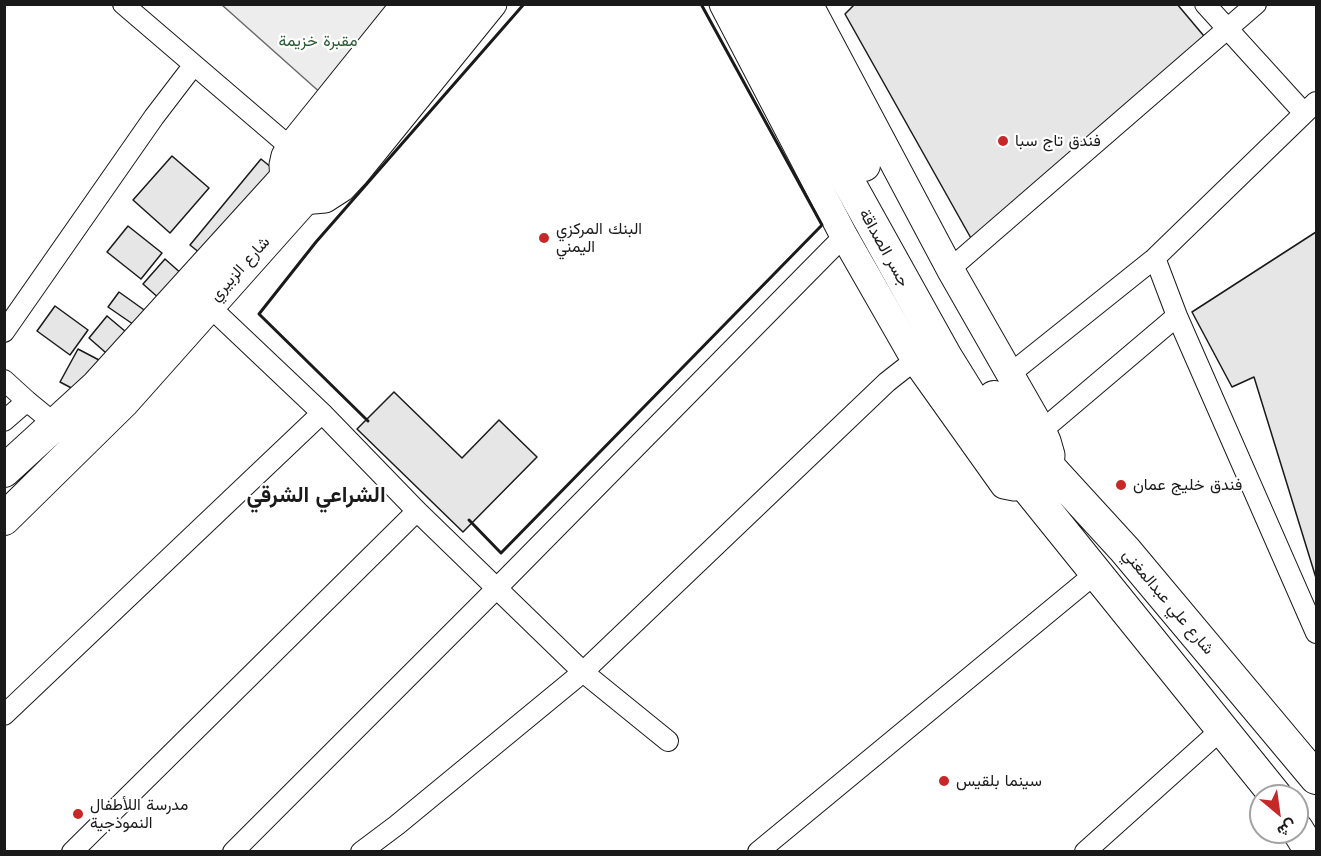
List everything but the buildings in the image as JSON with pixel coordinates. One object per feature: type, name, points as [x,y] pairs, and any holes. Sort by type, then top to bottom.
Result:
[{"type":"main road","points":[[405,4],[290,147],[285,156],[284,165],[293,190],[325,199],[342,188],[492,4]]},
{"type":"main road","name":"شارع الزبيري","points":[[4,519],[123,402],[208,305],[293,190],[315,146],[428,4]]},
{"type":"main road","name":"شارع الزبيري","points":[[4,471],[97,386],[293,190],[459,4]]},
{"type":"main road","points":[[723,4],[844,236],[915,360],[1004,485],[1014,488],[1038,477],[1096,573],[1266,784]]},
{"type":"main road","name":"جسر الصداقة","points":[[753,4],[769,39],[965,390],[1038,477]]},
{"type":"main road","name":"جسر الصداقة","points":[[778,4],[956,337],[983,380],[1028,434]]},
{"type":"main road","points":[[815,7],[950,269],[1010,374],[1028,434]]},
{"type":"main road","name":"شارع علي عبدالمغني","points":[[1028,434],[1038,477],[1125,550],[1317,778]]},
{"type":"street","points":[[123,4],[290,147]]},
{"type":"street","points":[[1010,374],[1155,258],[1310,108],[1227,29],[1205,4]]},
{"type":"street","points":[[950,269],[1256,4]]},
{"type":"street","points":[[4,332],[154,117],[193,66]]},
{"type":"street","points":[[233,852],[844,236]]},
{"type":"street","points":[[1155,258],[1177,315],[1317,633]]},
{"type":"street","points":[[208,305],[322,413],[417,511],[583,672],[668,741]]},
{"type":"street","points":[[1028,434],[1177,315]]},
{"type":"street","points":[[361,852],[583,672],[887,382],[915,360]]},
{"type":"street","points":[[4,380],[55,424]]},
{"type":"street","points":[[4,421],[27,401]]},
{"type":"street","points":[[4,715],[322,413]]},
{"type":"street","points":[[72,852],[417,511]]},
{"type":"street","points":[[758,852],[1096,573]]},
{"type":"street","points":[[1085,852],[1222,729]]},
{"type":"shaded area","name":"مقبرة خزيمة","points":[[222,5],[396,5],[323,95]]},
{"type":"wall","points":[[368,421],[259,314],[316,242],[524,4]]},
{"type":"wall","points":[[469,520],[501,553],[822,225],[701,4]]},
{"type":"place","name":"فندق تاج سبا","points":[[1003,141]]},
{"type":"place","name":"البنك المركزي اليمني","points":[[544,238]]},
{"type":"place","name":"فندق خليج عمان","points":[[1121,485]]},
{"type":"place","name":"سينما بلقيس","points":[[944,781]]},
{"type":"place","name":"مدرسة اللأطفال النموذجية","points":[[78,814]]},
{"type":"district","name":"الشراعي الشرقي","points":[[316,496]]}]
